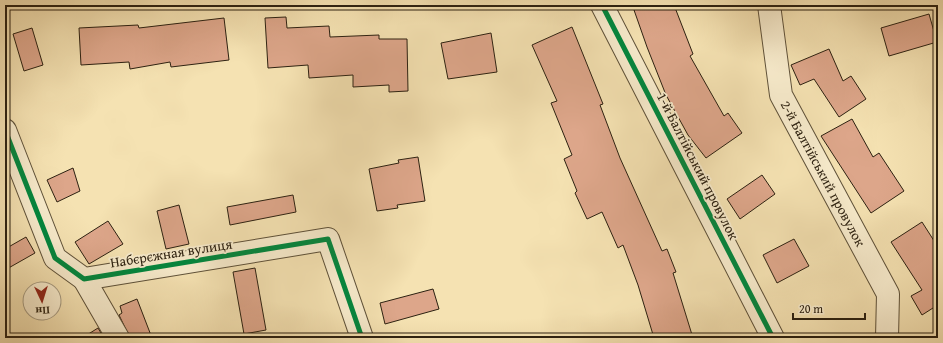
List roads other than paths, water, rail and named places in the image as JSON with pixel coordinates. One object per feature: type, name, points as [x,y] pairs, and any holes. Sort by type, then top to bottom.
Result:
[{"type":"street","name":"1-й Балтійський провулок","points":[[602,5],[773,338]]},
{"type":"street","name":"2-й Балтійський провулок","points":[[769,5],[781,95],[888,294],[887,338]]},
{"type":"street","points":[[5,130],[55,258],[84,279],[118,338]]},
{"type":"street","name":"Набєрєжная вулиця","points":[[84,279],[328,239],[362,338]]}]
